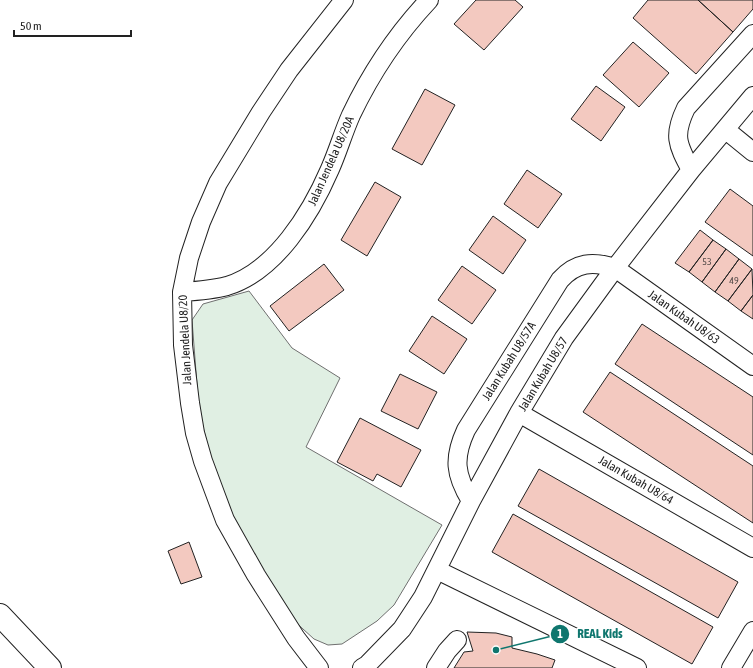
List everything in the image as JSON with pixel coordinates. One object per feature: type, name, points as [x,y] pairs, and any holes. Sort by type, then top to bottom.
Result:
[{"type":"highway","points":[[0,615],[50,668]]},
{"type":"street","name":"Jalan Jendela U8/20","points":[[319,668],[296,638],[256,575],[225,520],[203,461],[195,433],[183,345],[181,316],[182,292],[188,258],[200,222],[218,183],[261,112],[289,70],[344,0]]},
{"type":"street","name":"Jalan Jendela U8/20A","points":[[182,292],[207,290],[227,286],[245,278],[264,265],[280,249],[310,209],[330,168],[343,134],[367,85],[383,58],[415,15],[429,0]]},
{"type":"street","points":[[691,170],[681,152],[677,134],[680,121],[686,108],[753,34]]},
{"type":"street","name":"Jalan Kubah U8/57","points":[[362,668],[367,665],[402,629],[423,597],[471,501],[519,413],[564,338],[615,268],[691,170],[753,96]]},
{"type":"street","points":[[726,130],[753,152]]},
{"type":"street","name":"Jalan Kubah U8/57A","points":[[471,501],[461,486],[458,474],[459,445],[466,430],[560,280],[568,271],[579,266],[602,264],[615,268]]},
{"type":"street","name":"Jalan Kubah U8/63","points":[[615,268],[753,366]]},
{"type":"street","name":"Jalan Kubah U8/64","points":[[519,413],[753,548]]},
{"type":"street","points":[[437,570],[637,668]]},
{"type":"street","points":[[732,668],[753,631]]},
{"type":"street","points":[[436,668],[447,651],[457,640]]},
{"type":"green space","points":[[249,291],[292,348],[340,378],[306,447],[442,525],[394,605],[377,621],[342,644],[328,645],[314,639],[292,619],[240,534],[214,471],[199,411],[192,320],[203,304]]},
{"type":"building","points":[[476,0],[515,0],[523,7],[484,50],[454,24]]},
{"type":"building","points":[[648,0],[698,0],[733,32],[696,74],[633,18]]},
{"type":"building","points":[[698,0],[753,0],[753,9],[733,32]]},
{"type":"building","points":[[633,42],[669,73],[639,107],[603,75]]},
{"type":"building","points":[[596,86],[625,107],[601,141],[571,119]]},
{"type":"building","points":[[425,89],[455,105],[422,165],[392,149]]},
{"type":"building","points":[[527,170],[562,194],[538,228],[504,204]]},
{"type":"building","points":[[375,182],[401,197],[367,256],[341,240]]},
{"type":"building","points":[[730,189],[753,206],[753,256],[705,222]]},
{"type":"building","points":[[493,216],[526,240],[503,274],[469,250]]},
{"type":"building","points":[[700,230],[713,240],[689,272],[675,263]]},
{"type":"building","points":[[713,240],[726,249],[702,282],[689,272]]},
{"type":"building","points":[[726,249],[739,259],[715,292],[702,282]]},
{"type":"building","points":[[739,259],[752,269],[728,301],[715,292]]},
{"type":"building","points":[[324,264],[344,290],[289,331],[270,306]]},
{"type":"building","points":[[462,266],[496,290],[472,324],[438,300]]},
{"type":"building","points":[[752,269],[753,295],[741,311],[728,301]]},
{"type":"building","points":[[753,295],[753,319],[741,311]]},
{"type":"building","points":[[432,316],[467,339],[444,374],[409,351]]},
{"type":"building","points":[[642,324],[753,397],[753,455],[615,364]]},
{"type":"building","points":[[610,372],[753,466],[753,523],[583,412]]},
{"type":"building","points":[[400,374],[437,392],[418,429],[381,411]]},
{"type":"building","points":[[360,418],[421,450],[401,487],[377,474],[373,481],[337,462]]},
{"type":"building","points":[[539,469],[738,582],[718,618],[518,506]]},
{"type":"building","points":[[513,514],[713,627],[692,664],[492,552]]},
{"type":"building","points":[[189,542],[202,577],[181,584],[168,551]]},
{"type":"building","points":[[467,632],[496,633],[512,637],[512,648],[555,660],[552,668],[454,668],[464,652],[473,651]]},
{"type":"place","name":"REAL Kids","points":[[496,650]]}]
